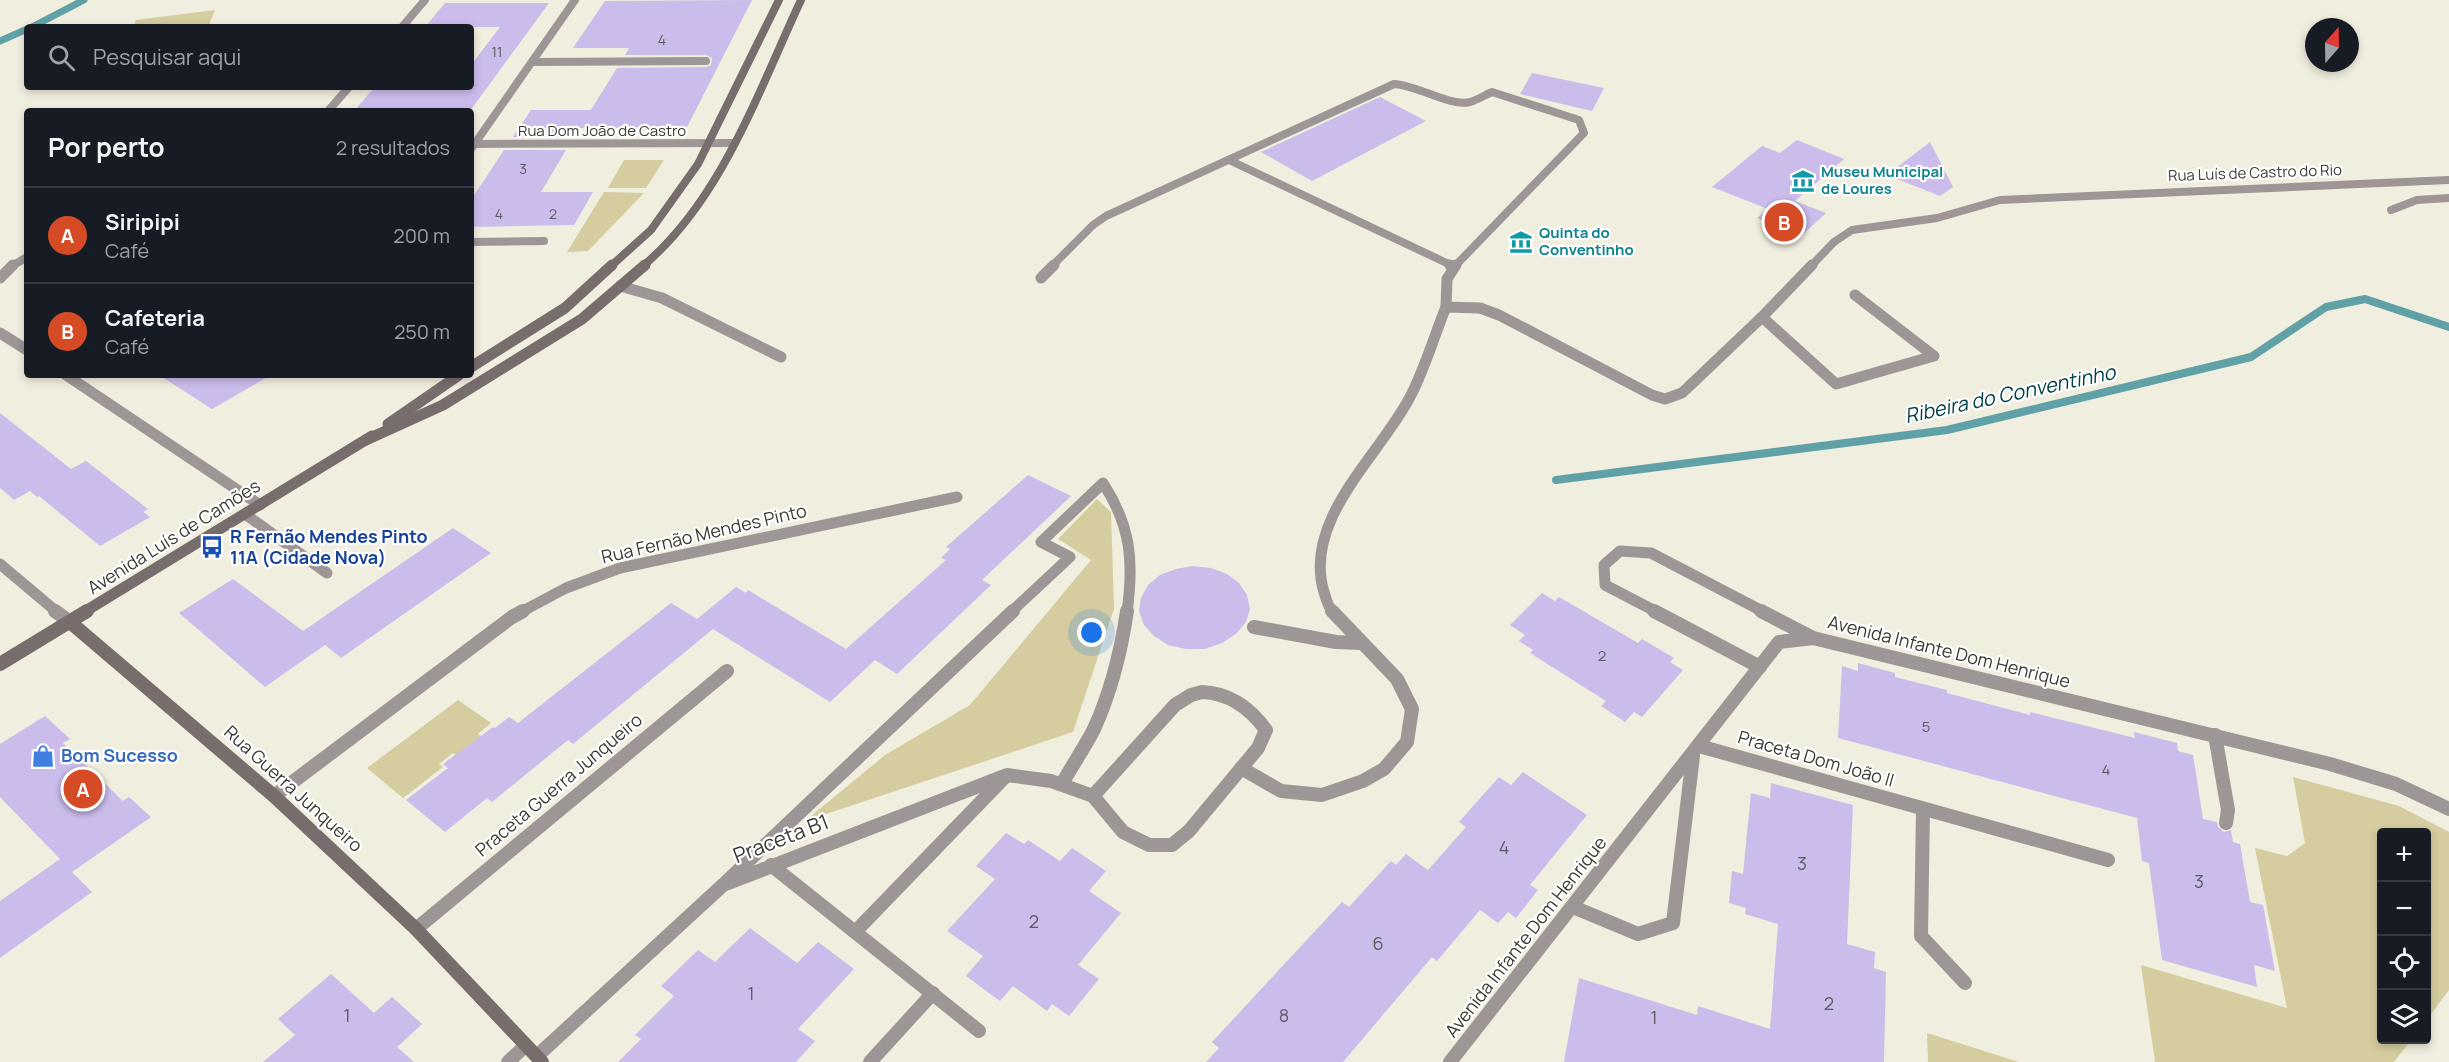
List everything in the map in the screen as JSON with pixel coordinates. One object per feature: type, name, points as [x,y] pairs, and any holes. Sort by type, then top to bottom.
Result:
[{"type":"street","points":[[405,24],[425,0]]},
{"type":"street","points":[[474,143],[575,0]]},
{"type":"street","points":[[474,366],[565,308],[651,230],[698,165],[779,0]]},
{"type":"street","name":"Avenida Luís de Camões","points":[[366,440],[442,405],[582,319],[667,246],[723,167],[801,0]]},
{"type":"street","points":[[532,62],[706,61]]},
{"type":"street","points":[[1041,279],[1093,225],[1106,216],[1394,84],[1406,84],[1453,101],[1468,103],[1492,92],[1579,120],[1584,133],[1454,267],[1448,279],[1446,307],[1410,397],[1336,509],[1325,535],[1319,560],[1321,582],[1329,608],[1397,679],[1412,709],[1407,742],[1384,769],[1363,781],[1322,795],[1281,791],[1241,768]]},
{"type":"street","points":[[331,108],[346,90]]},
{"type":"street","name":"Rua Dom João de Castro","points":[[474,146],[734,143]]},
{"type":"street","points":[[1229,160],[1454,267]]},
{"type":"street","name":"Rua Luís de Castro do Rio","points":[[1446,307],[1480,308],[1499,315],[1652,395],[1665,399],[1682,393],[1762,317],[1834,242],[1852,230],[1937,218],[2000,200],[2449,180]]},
{"type":"street","points":[[2391,210],[2417,200],[2449,198]]},
{"type":"street","points":[[474,242],[544,241]]},
{"type":"street","points":[[0,278],[13,265],[24,259]]},
{"type":"street","points":[[620,286],[662,298],[781,357]]},
{"type":"street","points":[[1762,317],[1836,384],[1934,356],[1855,295]]},
{"type":"street","points":[[0,333],[24,348]]},
{"type":"street","points":[[70,378],[260,505]]},
{"type":"street","name":"Avenida Luís de Camões","points":[[0,664],[366,440],[455,378]]},
{"type":"street","points":[[723,885],[1070,557],[1041,542],[1103,483],[1118,506],[1126,528],[1129,575],[1123,629],[1110,686],[1094,726],[1063,782]]},
{"type":"street","name":"Rua Fernão Mendes Pinto","points":[[273,796],[512,617],[566,588],[620,568],[957,497]]},
{"type":"street","points":[[245,514],[327,573]]},
{"type":"street","points":[[1760,667],[1605,585],[1604,565],[1620,551],[1652,553],[1813,638]]},
{"type":"street","name":"Rua Guerra Junqueiro","points":[[0,564],[273,796],[416,929],[535,1055]]},
{"type":"street","points":[[1254,627],[1336,642],[1361,643]]},
{"type":"street","name":"Avenida Infante Dom Henrique","points":[[1450,1062],[1779,642],[1813,638],[2215,735],[2330,764],[2396,784],[2449,809]]},
{"type":"street","name":"Praceta Guerra Junqueiro","points":[[416,929],[727,671]]},
{"type":"street","name":"Praceta B1","points":[[508,1062],[535,1055],[723,885],[1007,775],[1035,776],[1063,782],[1093,796],[1123,832],[1149,845],[1172,845],[1189,831],[1258,748],[1266,730],[1257,716],[1242,704],[1222,696],[1204,693],[1191,695],[1175,705],[1093,796]]},
{"type":"street","points":[[2215,735],[2229,810],[2226,823]]},
{"type":"street","points":[[1573,907],[1638,934],[1673,922],[1696,750]]},
{"type":"street","name":"Praceta Dom João II","points":[[1696,750],[2108,860]]},
{"type":"street","points":[[855,932],[1007,775]]},
{"type":"street","points":[[1923,809],[1921,936],[1965,983]]},
{"type":"street","points":[[771,865],[979,1031]]},
{"type":"street","points":[[870,1062],[933,993]]},
{"type":"shaded area","points":[[215,10],[209,24],[134,24],[136,20]]},
{"type":"shaded area","points":[[624,160],[664,160],[646,188],[608,188]]},
{"type":"shaded area","points":[[604,192],[644,193],[588,251],[567,252]]},
{"type":"shaded area","points":[[1097,499],[1111,512],[1114,609],[1073,732],[805,821],[885,755],[970,705],[1091,560],[1058,539]]},
{"type":"shaded area","points":[[458,700],[491,723],[478,734],[481,736],[457,756],[453,753],[439,764],[443,767],[403,798],[367,768]]},
{"type":"shaded area","points":[[2293,777],[2399,806],[2449,832],[2449,990],[2431,1014],[2431,828],[2377,828],[2377,1044],[2408,1044],[2394,1062],[2155,1062],[2141,965],[2287,1008],[2255,848],[2287,856],[2305,843]]},
{"type":"shaded area","points":[[1927,1033],[2019,1062],[1928,1062]]},
{"type":"building","points":[[752,0],[687,127],[580,128],[574,137],[513,137],[531,110],[591,110],[617,68],[706,67],[711,65],[712,58],[706,55],[625,55],[629,48],[573,48],[605,1]]},
{"type":"building","points":[[445,3],[549,3],[472,108],[357,108],[372,90],[474,90],[474,61],[500,27],[474,27],[474,24],[428,24]]},
{"type":"building","points":[[1532,73],[1604,88],[1592,111],[1520,94]]},
{"type":"building","points":[[1380,97],[1426,121],[1312,181],[1261,152]]},
{"type":"building","name":"Museu Municipal de Loures","points":[[1797,140],[1844,159],[1795,201],[1826,213],[1801,236],[1757,218],[1768,209],[1712,187],[1762,146],[1780,153]]},
{"type":"building","name":"Museu Municipal de Loures","points":[[1930,142],[1953,187],[1940,196],[1887,175]]},
{"type":"building","points":[[504,150],[566,150],[541,192],[593,192],[574,225],[474,227],[474,195]]},
{"type":"building","points":[[164,378],[266,378],[212,409]]},
{"type":"building","points":[[0,413],[71,469],[86,461],[148,509],[143,512],[150,517],[100,546],[30,491],[14,500],[0,488]]},
{"type":"building","points":[[1028,475],[1071,496],[982,580],[991,585],[897,674],[875,660],[830,702],[713,629],[573,744],[568,740],[492,802],[487,798],[445,832],[406,800],[448,768],[443,764],[509,717],[518,723],[671,603],[697,619],[736,587],[746,593],[748,590],[846,649],[946,560],[941,558],[950,549],[946,547]]},
{"type":"building","points":[[453,528],[491,553],[341,658],[325,645],[265,687],[179,613],[233,579],[303,631]]},
{"type":"building","points":[[1193,566],[1211,568],[1227,574],[1239,583],[1247,595],[1250,609],[1246,622],[1236,634],[1222,643],[1205,649],[1186,649],[1168,645],[1154,636],[1144,625],[1139,611],[1141,598],[1148,585],[1160,575]]},
{"type":"building","points":[[1542,593],[1555,601],[1559,597],[1638,643],[1642,639],[1674,658],[1670,662],[1683,670],[1642,717],[1634,712],[1625,722],[1601,706],[1606,701],[1530,653],[1533,650],[1519,641],[1525,635],[1510,625]]},
{"type":"building","points":[[1858,663],[1895,673],[1895,677],[1947,690],[1947,693],[2030,715],[2030,712],[2135,738],[2134,732],[2177,743],[2178,751],[2193,755],[2203,819],[2217,822],[2218,827],[2224,832],[2231,830],[2233,842],[2240,844],[2250,902],[2263,905],[2275,971],[2254,965],[2257,987],[2162,960],[2149,863],[2142,861],[2137,818],[1838,738],[1842,666],[1858,671]]},
{"type":"building","points":[[45,716],[70,739],[63,743],[123,801],[129,797],[151,817],[72,872],[92,892],[0,958],[0,901],[60,859],[0,797],[0,744]]},
{"type":"building","points":[[1523,772],[1587,815],[1530,885],[1538,890],[1516,918],[1508,912],[1498,923],[1480,910],[1437,961],[1432,957],[1343,1062],[1206,1062],[1219,1048],[1212,1042],[1342,902],[1349,907],[1391,861],[1396,865],[1406,854],[1428,870],[1466,827],[1459,822],[1499,777],[1511,785]]},
{"type":"building","points":[[1771,783],[1853,805],[1847,944],[1875,952],[1874,968],[1886,972],[1884,1062],[1564,1062],[1579,978],[1697,1015],[1698,1006],[1770,1029],[1778,924],[1745,914],[1746,908],[1729,903],[1732,871],[1743,874],[1751,793],[1770,798]]},
{"type":"building","points":[[1006,833],[1024,844],[1028,840],[1060,861],[1072,848],[1106,871],[1089,891],[1121,913],[1078,965],[1099,979],[1069,1016],[1052,1004],[1047,1011],[1013,986],[1000,1001],[966,976],[983,956],[947,931],[995,879],[976,866]]},
{"type":"building","points":[[750,928],[797,963],[818,942],[854,969],[798,1029],[815,1041],[796,1062],[618,1062],[641,1039],[635,1035],[674,996],[661,986],[698,950],[715,962]]},
{"type":"building","points":[[331,974],[374,1013],[392,997],[422,1024],[397,1047],[414,1062],[263,1062],[295,1035],[278,1019]]},
{"type":"waterway","points":[[38,24],[84,0]]},
{"type":"waterway","points":[[0,41],[24,30]]},
{"type":"waterway","name":"Ribeira do Conventinho","points":[[1556,480],[1947,430],[2251,357],[2326,307],[2365,299],[2449,327]]},
{"type":"place","name":"Museu Municipal de Loures","points":[[1803,181]]},
{"type":"place","name":"Cafeteria","points":[[1784,222]]},
{"type":"place","name":"Quinta do Conventinho","points":[[1521,242]]},
{"type":"place","name":"R Fernão Mendes Pinto 11A (Cidade Nova)","points":[[212,547]]},
{"type":"place","name":"Bom Sucesso","points":[[43,756]]},
{"type":"place","name":"Siripipi","points":[[83,789]]}]
